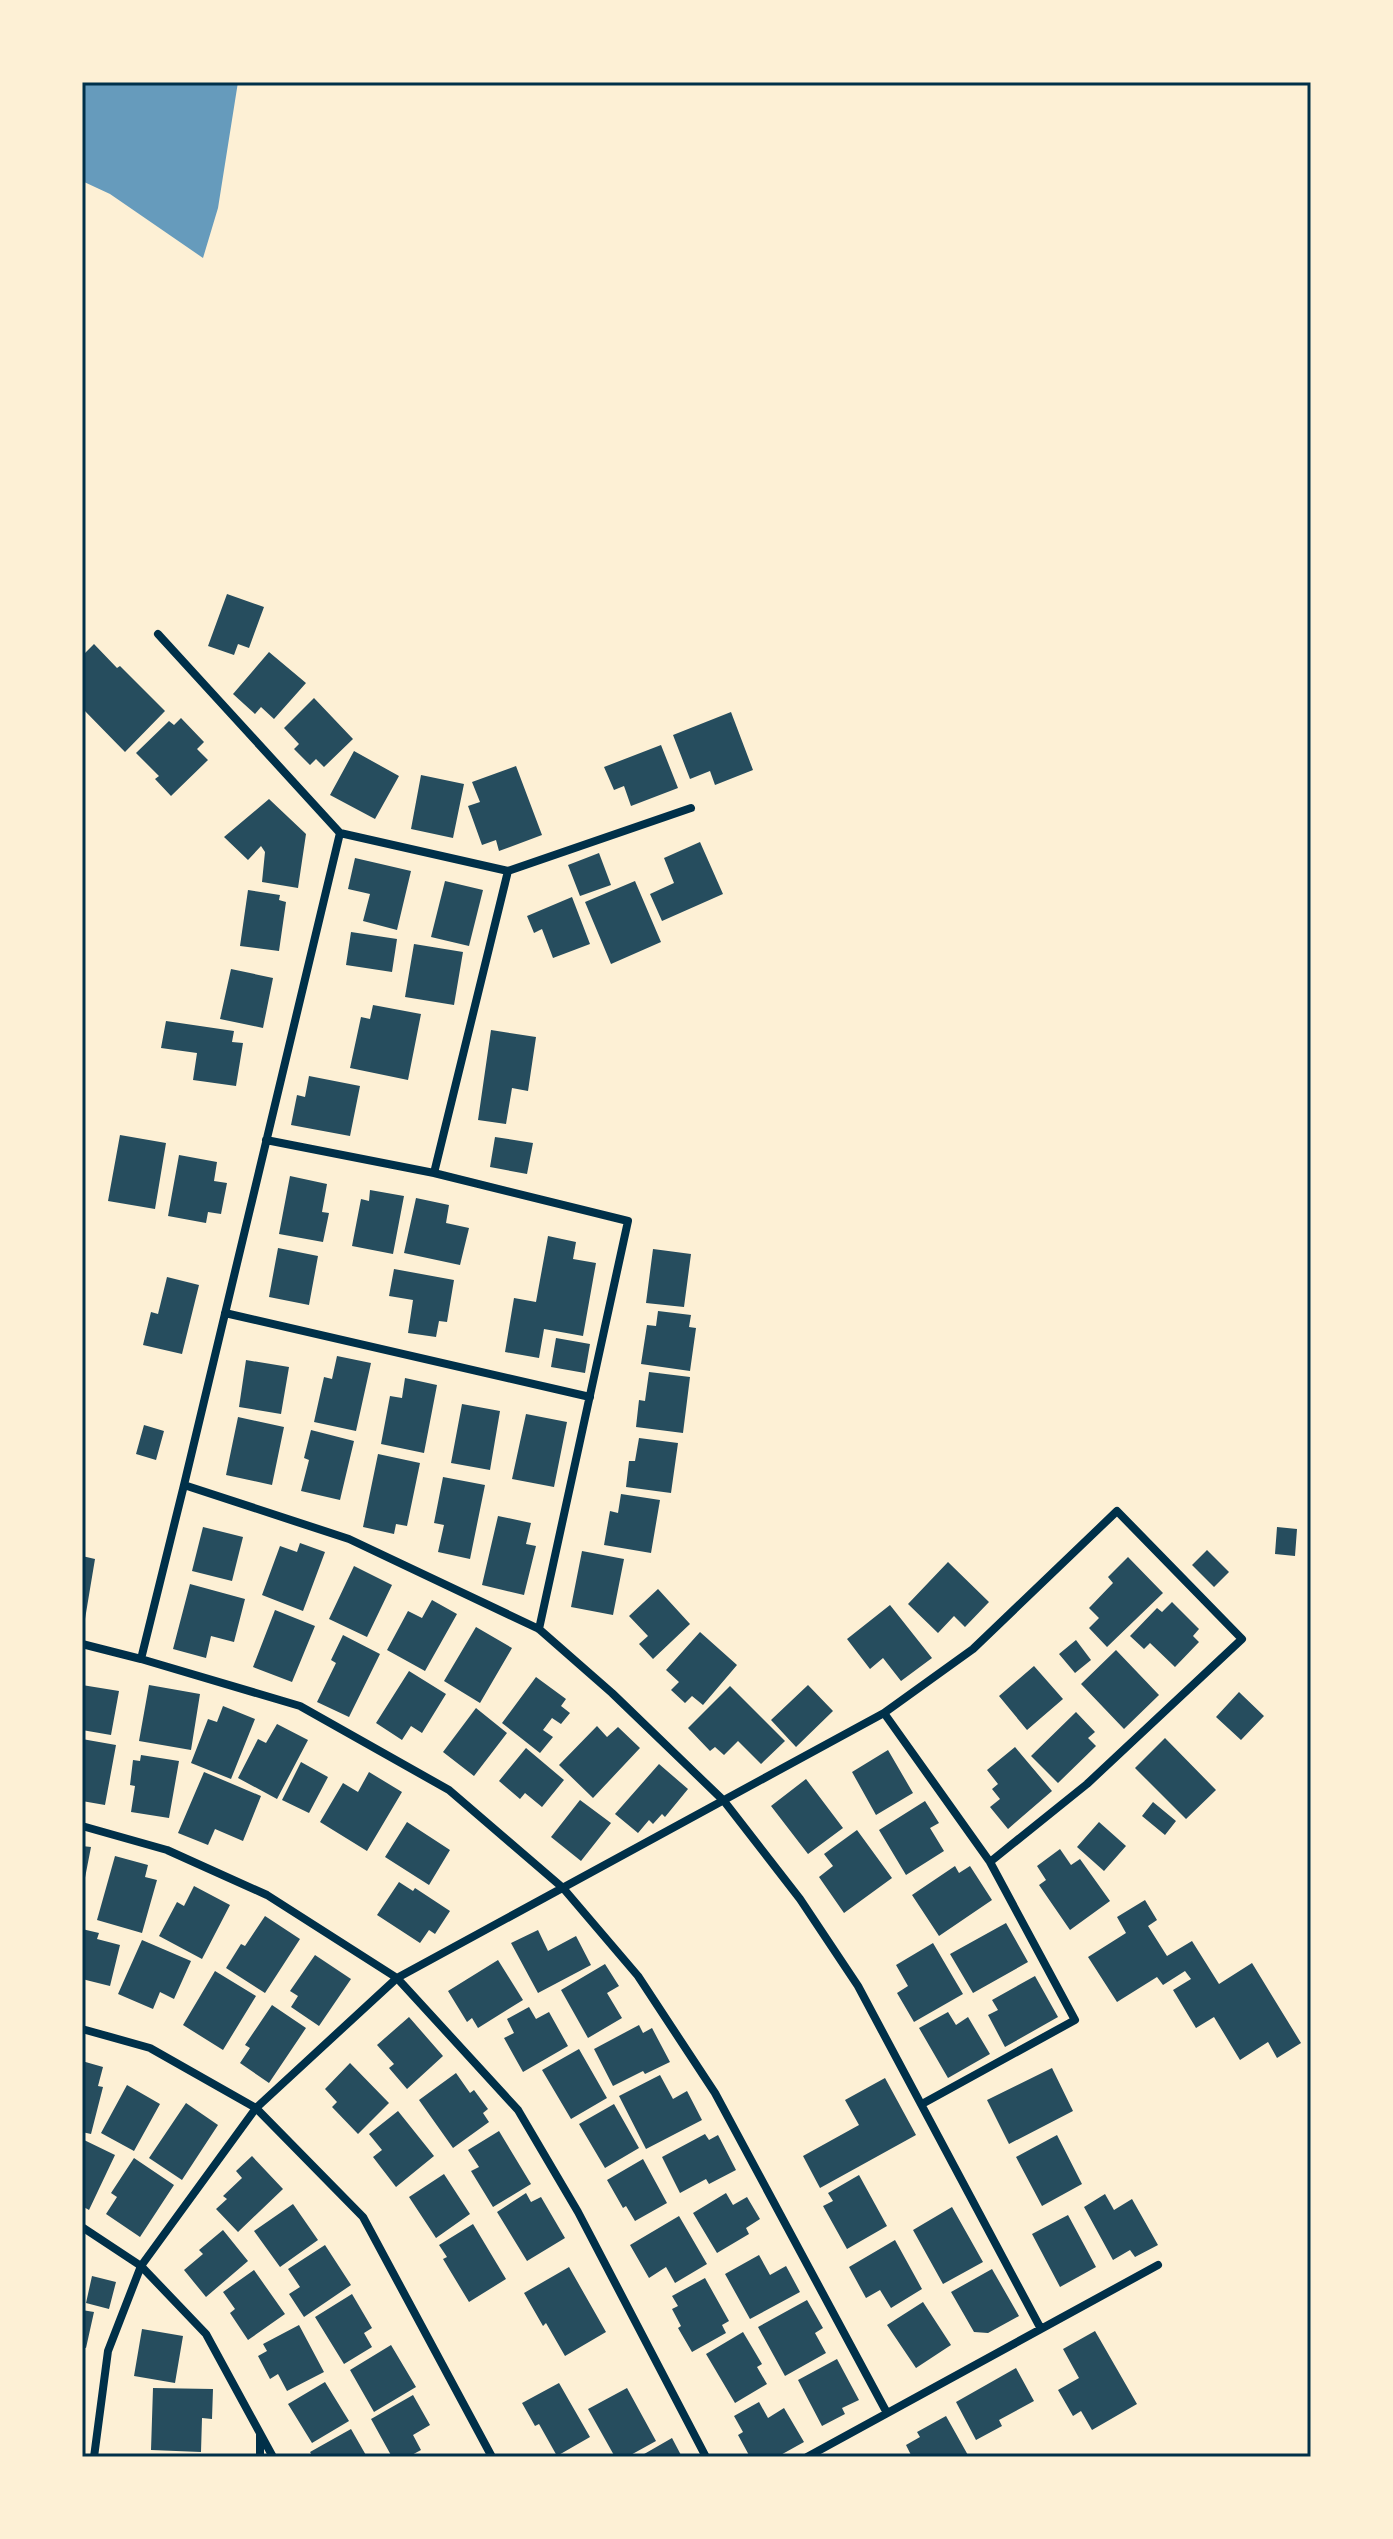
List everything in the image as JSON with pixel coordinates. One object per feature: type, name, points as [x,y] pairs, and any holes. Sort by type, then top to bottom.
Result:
[{"type":"street","points":[[158,634],[340,833],[508,871],[691,808]]},
{"type":"street","points":[[141,1659],[340,833]]},
{"type":"street","points":[[434,1173],[508,871]]},
{"type":"street","points":[[266,1140],[434,1173],[628,1221],[539,1629]]},
{"type":"street","points":[[225,1313],[590,1397]]},
{"type":"street","points":[[184,1485],[349,1539],[539,1629],[612,1693],[724,1801],[800,1899],[858,1986],[1041,2329]]},
{"type":"street","points":[[94,2457],[108,2351],[141,2266],[256,2108],[397,1978],[884,1713],[973,1649],[1117,1511],[1242,1639],[1087,1784],[990,1862]]},
{"type":"street","points":[[82,1644],[300,1706],[449,1790],[563,1888],[638,1976],[715,2093],[887,2413]]},
{"type":"street","points":[[884,1713],[990,1862],[1075,2020],[922,2104]]},
{"type":"street","points":[[82,1826],[167,1850],[267,1895],[397,1978],[518,2110],[578,2212],[706,2457]]},
{"type":"street","points":[[82,2029],[150,2048],[256,2108],[363,2217],[492,2457]]},
{"type":"street","points":[[82,2227],[141,2266],[206,2334],[273,2457]]},
{"type":"street","points":[[807,2457],[1158,2265]]},
{"type":"street","points":[[260,2434],[260,2457]]},
{"type":"water","points":[[82,82],[238,82],[218,208],[203,258],[110,194],[82,181]]},
{"type":"building","points":[[227,594],[264,607],[249,648],[238,644],[234,655],[208,646]]},
{"type":"building","points":[[94,644],[165,711],[125,752],[82,708],[82,656]]},
{"type":"building","points":[[269,652],[306,683],[274,719],[261,707],[255,714],[233,694]]},
{"type":"building","points":[[314,698],[353,739],[324,767],[316,759],[310,765],[294,749],[299,744],[284,728]]},
{"type":"building","points":[[731,712],[753,770],[715,785],[710,771],[690,779],[673,735]]},
{"type":"building","points":[[181,718],[204,742],[197,749],[208,760],[171,796],[155,779],[159,776],[136,753],[169,721],[174,725]]},
{"type":"building","points":[[661,745],[678,788],[631,806],[624,786],[614,790],[604,767]]},
{"type":"building","points":[[354,751],[399,776],[375,819],[330,795]]},
{"type":"building","points":[[516,766],[542,835],[499,851],[496,840],[482,845],[468,806],[480,802],[472,782]]},
{"type":"building","points":[[421,775],[464,784],[453,838],[411,829]]},
{"type":"building","points":[[269,799],[306,834],[298,888],[262,882],[265,852],[261,846],[248,860],[224,837]]},
{"type":"building","points":[[700,842],[723,894],[662,921],[650,894],[674,883],[664,858]]},
{"type":"building","points":[[599,853],[611,885],[580,896],[568,865]]},
{"type":"building","points":[[355,858],[411,871],[397,930],[363,921],[370,894],[348,889]]},
{"type":"building","points":[[445,881],[483,890],[469,946],[431,937]]},
{"type":"building","points":[[635,881],[661,942],[611,964],[585,902]]},
{"type":"building","points":[[248,890],[280,895],[279,900],[286,902],[279,951],[240,946]]},
{"type":"building","points":[[572,897],[590,944],[553,958],[542,929],[534,933],[527,916]]},
{"type":"building","points":[[351,932],[397,939],[392,972],[346,965]]},
{"type":"building","points":[[414,944],[463,952],[454,1005],[405,997]]},
{"type":"building","points":[[231,969],[273,978],[263,1028],[220,1019]]},
{"type":"building","points":[[373,1005],[421,1014],[408,1080],[350,1068],[361,1017],[370,1019]]},
{"type":"building","points":[[166,1021],[234,1031],[232,1042],[243,1043],[236,1086],[193,1080],[197,1053],[161,1048]]},
{"type":"building","points":[[491,1030],[536,1037],[528,1091],[512,1088],[506,1124],[478,1120]]},
{"type":"building","points":[[309,1076],[360,1086],[350,1136],[291,1125],[297,1095],[305,1097]]},
{"type":"building","points":[[120,1135],[166,1143],[155,1209],[108,1201]]},
{"type":"building","points":[[495,1137],[533,1143],[527,1174],[490,1167]]},
{"type":"building","points":[[179,1155],[217,1162],[214,1181],[227,1183],[221,1214],[208,1212],[206,1223],[168,1216]]},
{"type":"building","points":[[290,1176],[327,1184],[322,1212],[329,1213],[323,1242],[279,1234]]},
{"type":"building","points":[[370,1190],[404,1196],[393,1254],[352,1246],[361,1199],[369,1201]]},
{"type":"building","points":[[416,1198],[449,1205],[446,1223],[469,1228],[460,1265],[404,1253]]},
{"type":"building","points":[[548,1236],[576,1242],[573,1259],[596,1263],[583,1336],[544,1329],[539,1358],[505,1352],[514,1298],[536,1302]]},
{"type":"building","points":[[278,1248],[318,1256],[309,1305],[269,1297]]},
{"type":"building","points":[[653,1249],[691,1254],[684,1307],[646,1303]]},
{"type":"building","points":[[394,1269],[454,1280],[447,1322],[439,1321],[436,1337],[408,1333],[413,1300],[389,1296]]},
{"type":"building","points":[[167,1277],[199,1285],[182,1354],[143,1345],[151,1312],[158,1314]]},
{"type":"building","points":[[658,1311],[691,1315],[689,1327],[696,1328],[690,1371],[641,1364],[647,1325],[656,1326]]},
{"type":"building","points":[[556,1338],[590,1344],[585,1373],[551,1367]]},
{"type":"building","points":[[337,1356],[371,1363],[356,1431],[314,1422],[324,1377],[332,1379]]},
{"type":"building","points":[[246,1360],[289,1367],[281,1414],[239,1407]]},
{"type":"building","points":[[649,1372],[690,1377],[683,1433],[636,1427],[639,1400],[645,1401]]},
{"type":"building","points":[[405,1378],[437,1385],[424,1453],[381,1444],[390,1396],[402,1398]]},
{"type":"building","points":[[462,1404],[500,1411],[490,1470],[451,1463]]},
{"type":"building","points":[[526,1414],[567,1422],[554,1487],[512,1479]]},
{"type":"building","points":[[238,1417],[284,1427],[272,1485],[226,1475]]},
{"type":"building","points":[[144,1425],[164,1431],[156,1460],[136,1454]]},
{"type":"building","points":[[311,1430],[354,1441],[340,1500],[301,1491],[309,1460],[304,1458]]},
{"type":"building","points":[[639,1438],[678,1443],[671,1493],[626,1487],[629,1461],[635,1461]]},
{"type":"building","points":[[378,1454],[420,1463],[407,1526],[396,1524],[394,1534],[363,1527]]},
{"type":"building","points":[[443,1477],[485,1485],[470,1559],[438,1552],[444,1525],[434,1523]]},
{"type":"building","points":[[621,1494],[660,1500],[651,1553],[604,1545],[610,1511],[618,1513]]},
{"type":"building","points":[[498,1516],[531,1523],[526,1544],[536,1546],[524,1595],[482,1585]]},
{"type":"building","points":[[203,1527],[243,1537],[232,1581],[192,1571]]},
{"type":"building","points":[[1277,1527],[1297,1529],[1295,1556],[1275,1554]]},
{"type":"building","points":[[300,1543],[325,1552],[303,1611],[262,1595],[280,1546],[297,1552]]},
{"type":"building","points":[[1207,1550],[1229,1572],[1214,1587],[1192,1565]]},
{"type":"building","points":[[582,1551],[624,1559],[613,1615],[571,1607]]},
{"type":"building","points":[[82,1556],[95,1559],[85,1619],[82,1618]]},
{"type":"building","points":[[1128,1557],[1163,1593],[1107,1647],[1089,1628],[1099,1618],[1089,1608],[1113,1583],[1108,1577]]},
{"type":"building","points":[[948,1562],[989,1602],[965,1627],[954,1616],[938,1633],[908,1604]]},
{"type":"building","points":[[354,1566],[392,1585],[367,1637],[329,1619]]},
{"type":"building","points":[[190,1584],[245,1599],[234,1642],[211,1636],[206,1658],[173,1649]]},
{"type":"building","points":[[658,1589],[690,1624],[653,1659],[639,1644],[648,1636],[629,1616]]},
{"type":"building","points":[[432,1600],[457,1614],[425,1671],[387,1650],[408,1611],[422,1618]]},
{"type":"building","points":[[1172,1602],[1199,1629],[1193,1636],[1199,1642],[1175,1667],[1150,1643],[1144,1649],[1130,1636],[1157,1608],[1162,1612]]},
{"type":"building","points":[[890,1605],[932,1658],[901,1681],[883,1658],[870,1669],[847,1639]]},
{"type":"building","points":[[275,1610],[315,1626],[292,1682],[253,1667]]},
{"type":"building","points":[[476,1627],[512,1648],[480,1703],[444,1681]]},
{"type":"building","points":[[700,1632],[737,1665],[703,1705],[692,1696],[685,1703],[671,1690],[679,1682],[666,1670]]},
{"type":"building","points":[[343,1635],[380,1654],[349,1717],[317,1702],[336,1663],[331,1660]]},
{"type":"building","points":[[1076,1640],[1091,1660],[1075,1673],[1059,1654]]},
{"type":"building","points":[[1116,1650],[1159,1695],[1124,1729],[1081,1684]]},
{"type":"building","points":[[1034,1666],[1063,1699],[1027,1730],[999,1696]]},
{"type":"building","points":[[409,1671],[446,1694],[422,1733],[411,1726],[402,1740],[376,1723]]},
{"type":"building","points":[[536,1677],[566,1699],[561,1706],[570,1713],[561,1724],[552,1718],[543,1730],[553,1737],[540,1753],[502,1723]]},
{"type":"building","points":[[82,1685],[119,1691],[111,1735],[82,1730]]},
{"type":"building","points":[[149,1685],[200,1694],[191,1750],[139,1741]]},
{"type":"building","points":[[808,1685],[833,1711],[796,1747],[771,1720]]},
{"type":"building","points":[[730,1686],[785,1741],[761,1764],[738,1741],[724,1755],[715,1747],[710,1751],[688,1728]]},
{"type":"building","points":[[1239,1692],[1264,1716],[1241,1740],[1216,1717]]},
{"type":"building","points":[[223,1706],[255,1719],[231,1779],[191,1763],[208,1719],[217,1722]]},
{"type":"building","points":[[476,1708],[507,1733],[474,1776],[443,1752]]},
{"type":"building","points":[[1076,1712],[1095,1732],[1088,1738],[1096,1746],[1058,1783],[1031,1756]]},
{"type":"building","points":[[277,1724],[308,1740],[277,1799],[238,1778],[258,1739],[266,1743]]},
{"type":"building","points":[[597,1726],[607,1737],[618,1727],[640,1748],[593,1798],[559,1765]]},
{"type":"building","points":[[1165,1738],[1216,1790],[1186,1819],[1135,1768]]},
{"type":"building","points":[[82,1739],[116,1745],[105,1805],[82,1801]]},
{"type":"building","points":[[1015,1747],[1052,1791],[1008,1829],[990,1807],[1000,1799],[992,1789],[998,1784],[987,1770]]},
{"type":"building","points":[[526,1748],[564,1780],[542,1807],[525,1793],[520,1799],[499,1781]]},
{"type":"building","points":[[888,1750],[913,1793],[876,1815],[852,1772]]},
{"type":"building","points":[[141,1755],[179,1761],[169,1818],[131,1812],[135,1786],[130,1785],[133,1760],[140,1761]]},
{"type":"building","points":[[301,1762],[328,1777],[309,1813],[282,1800]]},
{"type":"building","points":[[659,1764],[688,1789],[665,1817],[662,1814],[653,1824],[649,1820],[638,1833],[615,1814]]},
{"type":"building","points":[[204,1772],[261,1796],[243,1841],[215,1829],[208,1845],[178,1833]]},
{"type":"building","points":[[369,1772],[402,1792],[367,1851],[320,1822],[343,1783],[358,1792]]},
{"type":"building","points":[[806,1779],[843,1828],[808,1854],[771,1806]]},
{"type":"building","points":[[580,1800],[611,1823],[581,1861],[551,1837]]},
{"type":"building","points":[[925,1801],[939,1823],[930,1828],[944,1851],[906,1875],[879,1830]]},
{"type":"building","points":[[1153,1802],[1176,1821],[1165,1835],[1142,1816]]},
{"type":"building","points":[[407,1822],[450,1850],[429,1885],[385,1857]]},
{"type":"building","points":[[1099,1822],[1126,1846],[1104,1871],[1077,1847]]},
{"type":"building","points":[[857,1830],[892,1878],[844,1913],[819,1877],[833,1866],[824,1854]]},
{"type":"building","points":[[82,1846],[91,1847],[83,1888],[82,1888]]},
{"type":"building","points":[[1060,1849],[1071,1865],[1080,1859],[1110,1901],[1070,1930],[1039,1885],[1046,1880],[1037,1866]]},
{"type":"building","points":[[115,1856],[148,1865],[145,1877],[157,1880],[142,1933],[97,1920]]},
{"type":"building","points":[[955,1866],[959,1873],[970,1866],[992,1900],[939,1936],[912,1895]]},
{"type":"building","points":[[399,1882],[413,1891],[415,1888],[450,1911],[435,1934],[429,1930],[420,1943],[377,1915]]},
{"type":"building","points":[[194,1886],[230,1905],[202,1959],[159,1936],[177,1902],[184,1906]]},
{"type":"building","points":[[1145,1900],[1157,1920],[1148,1926],[1167,1956],[1192,1941],[1219,1984],[1252,1963],[1301,2043],[1277,2058],[1268,2042],[1240,2060],[1214,2017],[1196,2028],[1173,1990],[1191,1979],[1185,1971],[1163,1985],[1157,1977],[1117,2002],[1088,1957],[1126,1933],[1117,1917]]},
{"type":"building","points":[[265,1916],[300,1939],[265,1993],[226,1968],[241,1944],[245,1946]]},
{"type":"building","points":[[1006,1923],[1028,1962],[973,1993],[950,1954]]},
{"type":"building","points":[[82,1929],[99,1933],[97,1939],[120,1945],[110,1986],[82,1979]]},
{"type":"building","points":[[538,1930],[548,1951],[576,1936],[591,1965],[538,1993],[511,1943]]},
{"type":"building","points":[[142,1940],[191,1961],[174,1999],[160,1992],[153,2009],[118,1994]]},
{"type":"building","points":[[933,1943],[963,1994],[914,2022],[897,1993],[908,1986],[896,1965]]},
{"type":"building","points":[[315,1955],[351,1979],[319,2026],[291,2007],[298,1996],[290,1991]]},
{"type":"building","points":[[498,1960],[523,2000],[478,2028],[472,2018],[467,2022],[448,1991]]},
{"type":"building","points":[[605,1964],[619,1986],[607,1993],[622,2018],[588,2038],[561,1990]]},
{"type":"building","points":[[215,1971],[256,1996],[223,2050],[183,2025]]},
{"type":"building","points":[[1035,1976],[1058,2017],[1005,2047],[988,2015],[998,2010],[992,2000]]},
{"type":"building","points":[[272,2005],[306,2028],[269,2083],[240,2063],[250,2048],[245,2045]]},
{"type":"building","points":[[529,2007],[536,2019],[549,2012],[568,2046],[523,2072],[504,2038],[514,2033],[507,2019]]},
{"type":"building","points":[[948,2012],[956,2025],[968,2017],[990,2054],[948,2078],[919,2028]]},
{"type":"building","points":[[409,2017],[443,2056],[407,2089],[389,2068],[394,2064],[377,2045]]},
{"type":"building","points":[[639,2025],[643,2033],[652,2028],[670,2062],[613,2086],[594,2049]]},
{"type":"building","points":[[579,2049],[607,2098],[571,2119],[542,2070]]},
{"type":"building","points":[[82,2061],[103,2067],[98,2086],[103,2087],[91,2134],[82,2132]]},
{"type":"building","points":[[350,2063],[389,2103],[358,2134],[332,2107],[337,2102],[325,2089]]},
{"type":"building","points":[[1052,2068],[1073,2111],[1009,2144],[987,2100]]},
{"type":"building","points":[[456,2073],[470,2093],[474,2090],[488,2109],[483,2113],[489,2122],[453,2148],[419,2100]]},
{"type":"building","points":[[660,2075],[673,2099],[687,2091],[702,2120],[646,2149],[619,2096]]},
{"type":"building","points":[[885,2078],[916,2135],[820,2188],[803,2156],[859,2125],[845,2100]]},
{"type":"building","points":[[127,2085],[160,2104],[134,2151],[101,2133]]},
{"type":"building","points":[[186,2103],[218,2125],[182,2180],[149,2158]]},
{"type":"building","points":[[614,2104],[639,2148],[605,2168],[579,2124]]},
{"type":"building","points":[[398,2111],[434,2156],[396,2187],[373,2157],[382,2150],[369,2134]]},
{"type":"building","points":[[499,2131],[531,2184],[493,2207],[471,2171],[479,2167],[468,2150]]},
{"type":"building","points":[[705,2134],[709,2140],[718,2135],[736,2170],[709,2184],[706,2179],[680,2193],[662,2157]]},
{"type":"building","points":[[1057,2135],[1082,2184],[1042,2206],[1016,2157]]},
{"type":"building","points":[[82,2139],[115,2155],[89,2210],[82,2206]]},
{"type":"building","points":[[252,2156],[283,2189],[238,2232],[216,2209],[227,2199],[223,2196],[242,2178],[236,2171]]},
{"type":"building","points":[[134,2158],[174,2185],[140,2237],[106,2214],[117,2197],[111,2193]]},
{"type":"building","points":[[643,2159],[667,2203],[635,2221],[626,2206],[623,2208],[607,2180]]},
{"type":"building","points":[[444,2174],[470,2214],[436,2238],[409,2197]]},
{"type":"building","points":[[859,2175],[887,2226],[847,2249],[823,2206],[833,2201],[828,2193]]},
{"type":"building","points":[[526,2193],[531,2202],[541,2197],[565,2238],[527,2261],[497,2212]]},
{"type":"building","points":[[726,2193],[733,2205],[747,2197],[760,2219],[746,2228],[749,2234],[717,2253],[693,2213]]},
{"type":"building","points":[[1105,2194],[1114,2210],[1132,2199],[1158,2245],[1135,2257],[1130,2250],[1113,2260],[1084,2207]]},
{"type":"building","points":[[293,2204],[318,2240],[280,2267],[254,2231]]},
{"type":"building","points":[[952,2207],[983,2262],[943,2284],[913,2230]]},
{"type":"building","points":[[1068,2215],[1096,2267],[1060,2287],[1032,2234]]},
{"type":"building","points":[[679,2216],[707,2264],[675,2283],[666,2267],[649,2278],[630,2245]]},
{"type":"building","points":[[473,2224],[506,2279],[469,2302],[443,2259],[447,2257],[439,2245]]},
{"type":"building","points":[[223,2230],[248,2261],[206,2297],[184,2270],[203,2254],[199,2250]]},
{"type":"building","points":[[895,2240],[922,2289],[891,2308],[880,2290],[866,2298],[849,2267]]},
{"type":"building","points":[[325,2245],[351,2285],[304,2317],[289,2294],[300,2287],[288,2269]]},
{"type":"building","points":[[759,2255],[770,2275],[786,2266],[800,2292],[750,2319],[725,2274]]},
{"type":"building","points":[[569,2267],[606,2332],[565,2356],[524,2293]]},
{"type":"building","points":[[992,2269],[1019,2316],[988,2333],[974,2332],[951,2292]]},
{"type":"building","points":[[254,2270],[285,2314],[248,2340],[230,2313],[235,2309],[223,2292]]},
{"type":"building","points":[[92,2276],[116,2282],[109,2309],[86,2303]]},
{"type":"building","points":[[705,2278],[729,2321],[722,2325],[726,2333],[692,2352],[678,2328],[681,2326],[672,2309],[678,2306],[672,2296]]},
{"type":"building","points":[[352,2294],[372,2328],[364,2333],[372,2347],[344,2364],[315,2317]]},
{"type":"building","points":[[807,2300],[823,2328],[815,2333],[826,2353],[785,2376],[758,2327]]},
{"type":"building","points":[[923,2302],[951,2345],[916,2368],[887,2325]]},
{"type":"building","points":[[82,2310],[94,2312],[86,2348],[82,2347]]},
{"type":"building","points":[[299,2325],[324,2372],[287,2391],[278,2374],[270,2379],[258,2356],[267,2351],[263,2344]]},
{"type":"building","points":[[142,2329],[183,2336],[175,2383],[134,2376]]},
{"type":"building","points":[[1095,2331],[1137,2404],[1092,2430],[1081,2411],[1073,2416],[1058,2390],[1079,2378],[1063,2349]]},
{"type":"building","points":[[743,2332],[762,2364],[757,2367],[767,2384],[735,2403],[706,2354]]},
{"type":"building","points":[[391,2345],[416,2387],[374,2412],[350,2370]]},
{"type":"building","points":[[837,2359],[859,2400],[842,2408],[845,2414],[822,2426],[798,2380]]},
{"type":"building","points":[[1016,2368],[1034,2401],[999,2420],[1002,2426],[976,2440],[956,2402]]},
{"type":"building","points":[[325,2382],[349,2421],[312,2443],[288,2404]]},
{"type":"building","points":[[559,2383],[590,2437],[557,2456],[539,2424],[535,2426],[522,2403]]},
{"type":"building","points":[[153,2388],[213,2389],[212,2419],[202,2418],[201,2452],[151,2450]]},
{"type":"building","points":[[627,2388],[656,2441],[627,2457],[615,2457],[588,2409]]},
{"type":"building","points":[[413,2395],[430,2425],[413,2435],[421,2450],[408,2457],[392,2457],[371,2419]]},
{"type":"building","points":[[759,2402],[768,2418],[784,2408],[804,2442],[777,2457],[750,2457],[738,2435],[743,2432],[734,2416]]},
{"type":"building","points":[[946,2416],[969,2457],[912,2457],[906,2445],[920,2437],[917,2432]]},
{"type":"building","points":[[351,2429],[367,2457],[313,2457],[310,2452]]},
{"type":"building","points":[[672,2438],[682,2457],[639,2457]]}]
